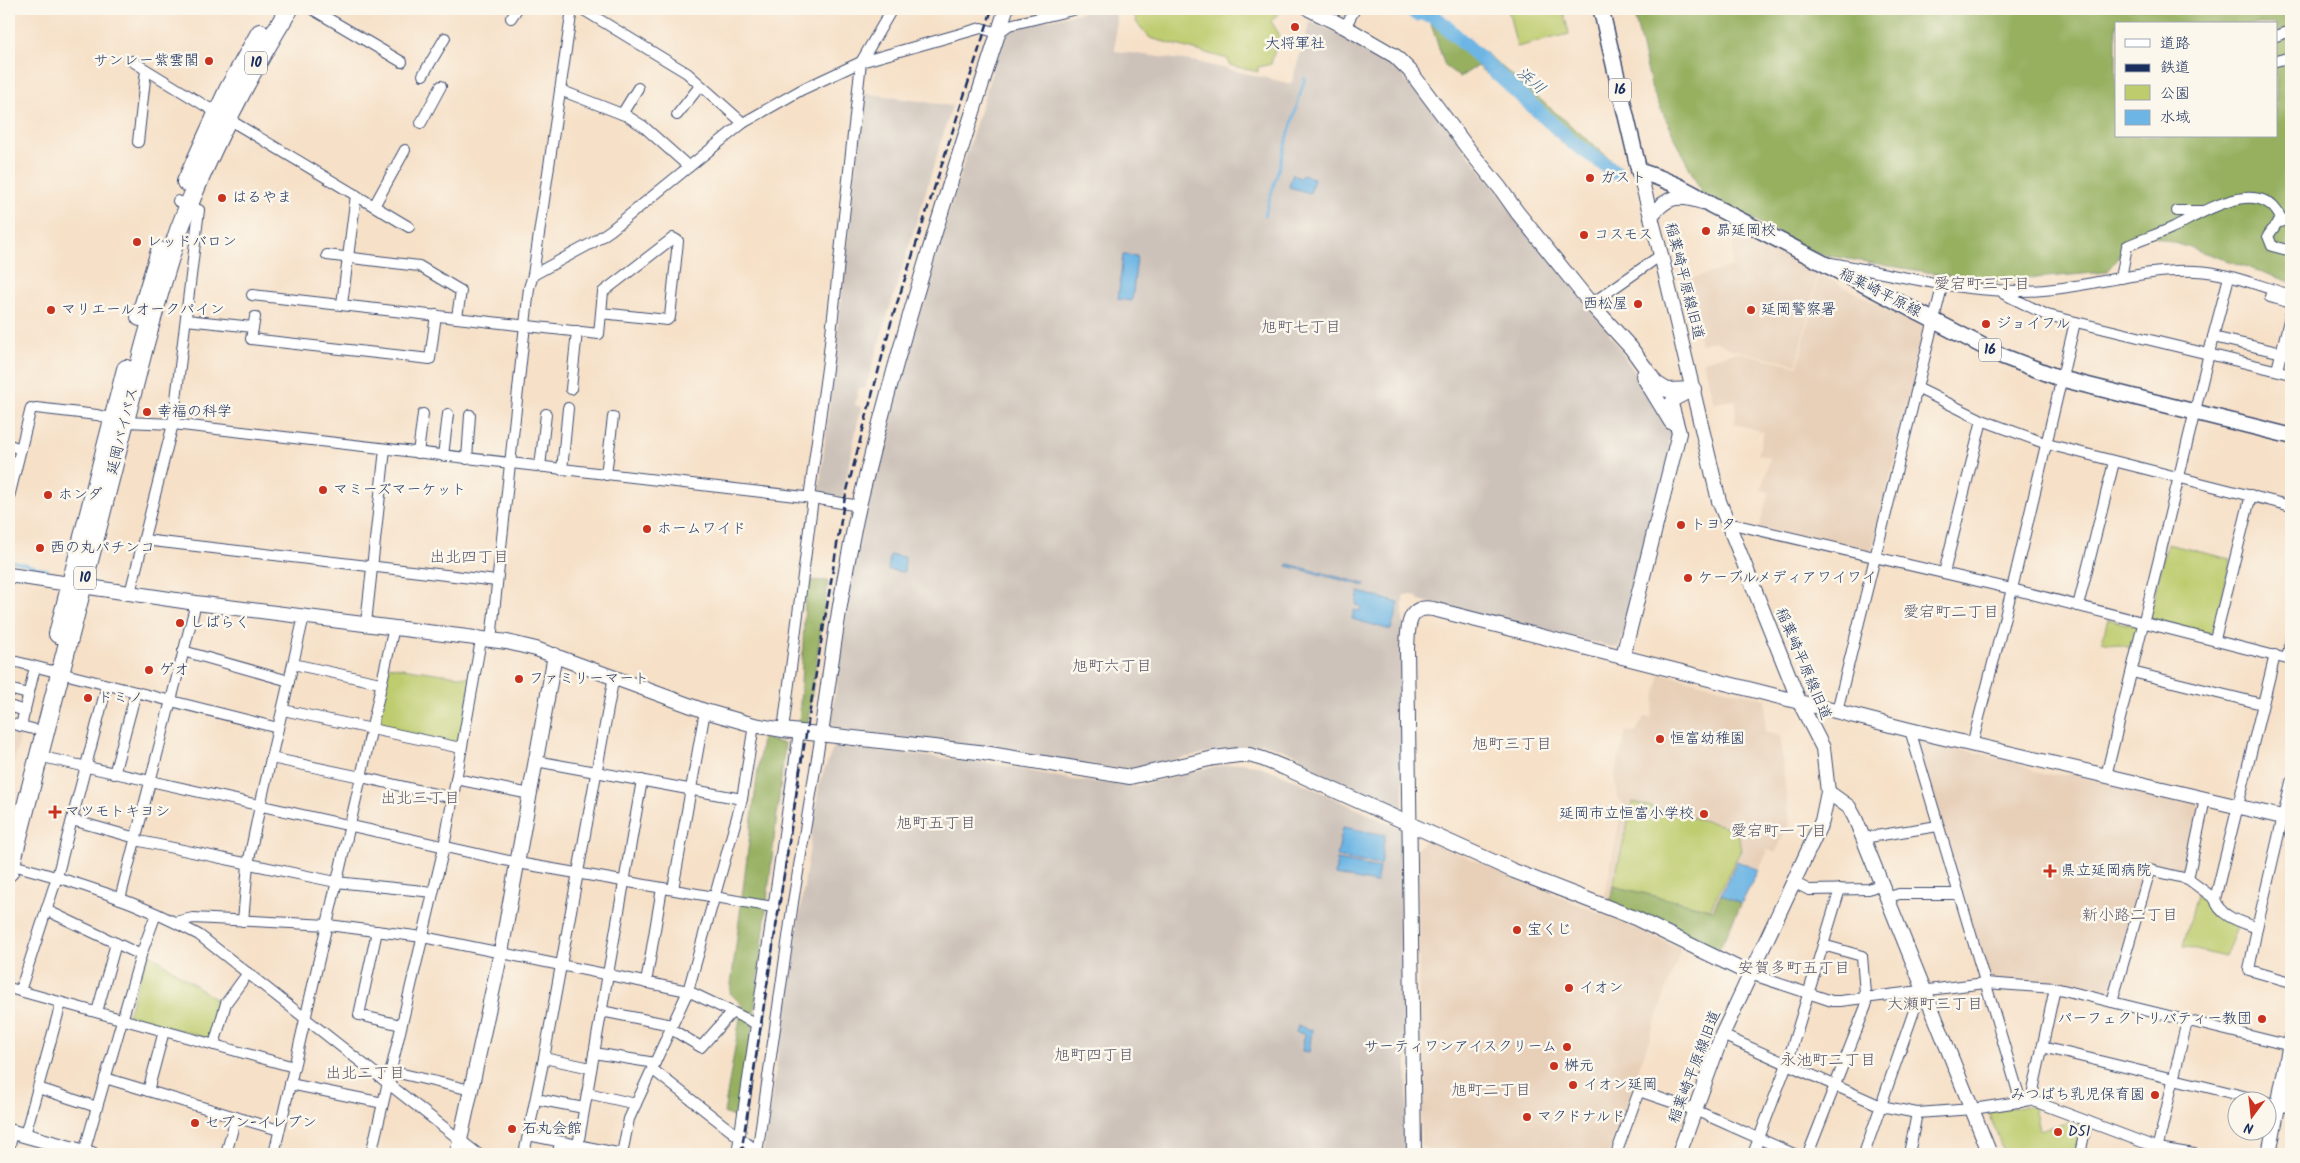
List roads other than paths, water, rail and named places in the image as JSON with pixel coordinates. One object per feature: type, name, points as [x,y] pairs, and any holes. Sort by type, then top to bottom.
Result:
[{"type":"highway","name":"延岡バイパス","points":[[9,823],[27,728],[76,586],[120,420],[149,282],[222,116],[246,55],[275,9]]},
{"type":"highway","name":"延岡バイパス","points":[[222,116],[289,9]]},
{"type":"highway","name":"延岡バイパス","points":[[9,867],[38,756],[47,670]]},
{"type":"main road","name":"16","points":[[1601,9],[1639,171]]},
{"type":"main road","name":"稲葉崎平原線","points":[[1639,171],[1660,177],[1689,190],[1712,205],[1817,261],[2002,356],[2062,379],[2291,436]]},
{"type":"street","points":[[312,9],[402,62]]},
{"type":"street","points":[[371,1154],[444,847],[461,748],[486,640],[497,581],[529,288],[533,275],[572,9]]},
{"type":"street","points":[[582,9],[686,73],[743,123]]},
{"type":"street","points":[[783,730],[828,361],[861,62],[892,9]]},
{"type":"street","points":[[757,1153],[844,576],[859,506],[914,304],[1006,9]]},
{"type":"street","points":[[998,33],[1009,25],[1077,9]]},
{"type":"street","points":[[1309,9],[1345,26],[1395,56],[1410,71],[1517,212],[1656,383],[1662,388],[1694,389]]},
{"type":"street","points":[[1345,26],[1355,9]]},
{"type":"street","points":[[533,275],[611,230],[743,123],[816,82],[861,62],[981,28],[998,33]]},
{"type":"street","points":[[2278,35],[2291,31]]},
{"type":"street","points":[[423,75],[444,38]]},
{"type":"street","points":[[2278,60],[2291,57]]},
{"type":"street","points":[[132,61],[409,227]]},
{"type":"street","points":[[138,142],[146,70]]},
{"type":"street","points":[[421,123],[441,86]]},
{"type":"street","points":[[677,115],[700,86]]},
{"type":"street","points":[[622,114],[638,88]]},
{"type":"street","points":[[560,90],[622,114],[643,126],[689,167]]},
{"type":"street","points":[[374,206],[405,150]]},
{"type":"street","name":"稲葉崎平原線旧道","points":[[1639,171],[1720,501],[1799,701],[1822,748],[1828,792],[1822,821],[1722,1035],[1679,1154]]},
{"type":"street","points":[[342,304],[356,195]]},
{"type":"street","points":[[1651,216],[1664,202],[1672,199],[1684,198],[1712,205]]},
{"type":"street","points":[[2121,278],[2127,246],[2166,231],[2230,200],[2253,198],[2274,206],[2287,219],[2277,223],[2269,232],[2269,242],[2272,246],[2291,251]]},
{"type":"street","points":[[130,593],[173,424],[199,210],[184,204]]},
{"type":"street","points":[[2177,210],[2208,210]]},
{"type":"street","points":[[252,294],[599,334],[603,292],[673,238],[678,241],[670,317],[667,320],[601,314]]},
{"type":"street","points":[[326,255],[420,266],[461,291],[457,317]]},
{"type":"street","points":[[1591,304],[1661,255]]},
{"type":"street","points":[[1817,261],[1943,283],[2019,292],[2057,290],[2121,278],[2197,270],[2291,295]]},
{"type":"street","points":[[2106,776],[2212,337],[2229,277]]},
{"type":"street","points":[[1837,710],[1943,283]]},
{"type":"street","points":[[1994,290],[2048,315],[2291,374]]},
{"type":"street","points":[[2272,290],[2270,297],[2291,303]]},
{"type":"street","points":[[2277,370],[2286,354],[2291,312]]},
{"type":"street","points":[[186,320],[254,322],[251,339],[430,360],[436,315]]},
{"type":"street","points":[[1972,745],[2012,589],[2075,322]]},
{"type":"street","points":[[572,389],[577,331]]},
{"type":"street","points":[[1618,335],[1678,436]]},
{"type":"street","points":[[2212,337],[2286,354]]},
{"type":"street","points":[[1917,388],[1982,420],[2047,444],[2291,506]]},
{"type":"street","points":[[1652,391],[1658,396],[1674,399],[1694,389]]},
{"type":"street","points":[[1623,656],[1678,436],[1679,429],[1670,408],[1674,399]]},
{"type":"street","points":[[9,497],[34,408],[120,420],[173,424],[811,498],[859,506]]},
{"type":"street","points":[[562,470],[568,408]]},
{"type":"street","points":[[418,453],[424,414]]},
{"type":"street","points":[[444,456],[448,414]]},
{"type":"street","points":[[540,467],[546,414]]},
{"type":"street","points":[[467,459],[470,415]]},
{"type":"street","points":[[606,475],[613,417]]},
{"type":"street","points":[[1944,573],[1982,420]]},
{"type":"street","points":[[9,446],[21,449]]},
{"type":"street","points":[[366,623],[385,449]]},
{"type":"street","points":[[2078,606],[2114,462]]},
{"type":"street","points":[[2215,639],[2251,496]]},
{"type":"street","points":[[1728,523],[2012,589],[2289,659],[2291,640]]},
{"type":"street","points":[[144,540],[497,581]]},
{"type":"street","points":[[9,575],[196,603],[366,623],[528,647],[614,676],[705,711],[754,726],[969,751],[1130,776],[1218,757],[1249,755],[1284,768],[1410,826],[1566,893],[1635,918],[1750,974],[1832,1001],[1866,1002],[1925,991],[1985,983],[2055,988],[2187,1021],[2291,1043],[2269,1154]]},
{"type":"street","points":[[120,899],[196,603]]},
{"type":"street","points":[[1414,1154],[1407,650],[1409,624],[1414,614],[1425,608],[1623,656],[1910,730],[2287,818]]},
{"type":"street","points":[[243,921],[248,864],[304,616]]},
{"type":"street","points":[[274,1154],[328,925],[380,683],[394,627]]},
{"type":"street","points":[[183,651],[289,681]]},
{"type":"street","points":[[457,1154],[501,952],[555,655]]},
{"type":"street","points":[[2257,928],[2228,917],[2216,906],[2214,899],[2274,655]]},
{"type":"street","points":[[9,660],[278,728]]},
{"type":"street","points":[[293,664],[380,683]]},
{"type":"street","points":[[9,723],[27,728],[25,710],[28,694],[47,670]]},
{"type":"street","points":[[2132,672],[2262,704]]},
{"type":"street","points":[[524,1154],[544,1058],[576,873],[614,676]]},
{"type":"street","points":[[20,991],[57,877],[107,685]]},
{"type":"street","points":[[9,690],[28,694]]},
{"type":"street","points":[[114,774],[136,692]]},
{"type":"street","points":[[9,706],[25,710]]},
{"type":"street","points":[[283,710],[461,748]]},
{"type":"street","points":[[646,982],[691,790],[705,711]]},
{"type":"street","points":[[528,1135],[622,1154],[629,1118],[688,991],[742,800],[754,726]]},
{"type":"street","points":[[1910,730],[1985,983],[2026,1101]]},
{"type":"street","points":[[737,1154],[798,732]]},
{"type":"street","points":[[38,756],[518,864],[773,907]]},
{"type":"street","points":[[271,758],[453,798]]},
{"type":"street","points":[[536,760],[742,800]]},
{"type":"street","points":[[456,779],[530,794]]},
{"type":"street","points":[[578,1145],[642,780]]},
{"type":"street","points":[[2291,782],[2287,818],[2257,928],[2249,970],[2291,982]]},
{"type":"street","points":[[1828,792],[1849,807],[1863,838],[1990,1154]]},
{"type":"street","points":[[2188,879],[2206,799]]},
{"type":"street","points":[[72,820],[136,839],[336,882],[433,892]]},
{"type":"street","points":[[1863,838],[1938,826]]},
{"type":"street","points":[[9,867],[57,877],[120,899],[175,922],[199,935],[478,1154]]},
{"type":"street","points":[[2112,1002],[2150,870],[2188,879],[2214,899]]},
{"type":"street","points":[[1793,882],[1809,890],[1869,889],[1881,884]]},
{"type":"street","points":[[1753,1154],[1787,1064],[1840,889]]},
{"type":"street","points":[[1887,898],[1899,894],[1959,894]]},
{"type":"street","points":[[46,910],[141,955]]},
{"type":"street","points":[[16,1133],[83,1153],[141,955],[156,914]]},
{"type":"street","points":[[175,922],[193,918],[328,925],[423,937],[688,991],[757,1024]]},
{"type":"street","points":[[377,931],[359,1015],[401,1026]]},
{"type":"street","points":[[97,1012],[116,943]]},
{"type":"street","points":[[1808,1154],[1866,1002],[1862,956],[1823,945]]},
{"type":"street","points":[[214,1045],[226,1003],[248,973]]},
{"type":"street","points":[[9,988],[294,1067]]},
{"type":"street","points":[[2026,1101],[2042,1047],[2055,988]]},
{"type":"street","points":[[1864,1154],[1915,1008],[1925,991]]},
{"type":"street","points":[[9,1149],[38,1088],[61,1002]]},
{"type":"street","points":[[601,1011],[671,1027],[701,1047],[732,1012]]},
{"type":"street","points":[[2157,1151],[2187,1021]]},
{"type":"street","points":[[148,1090],[164,1031]]},
{"type":"street","points":[[1722,1035],[1881,1106],[1917,1113],[1973,1109],[2026,1101],[2087,1121],[2157,1151],[2194,1154]]},
{"type":"street","points":[[2042,1047],[2228,1093]]},
{"type":"street","points":[[594,1053],[653,1066],[757,1153]]},
{"type":"street","points":[[544,1058],[591,1068]]},
{"type":"street","points":[[390,1071],[471,1090]]},
{"type":"street","points":[[105,1078],[279,1130]]},
{"type":"street","points":[[290,1084],[383,1103]]},
{"type":"street","points":[[38,1088],[97,1107]]},
{"type":"street","points":[[1616,1154],[1639,1090],[1695,1110],[1794,1154]]},
{"type":"street","points":[[587,1093],[636,1104]]},
{"type":"street","points":[[536,1099],[584,1108]]},
{"type":"street","points":[[1909,1154],[1917,1113]]},
{"type":"street","points":[[226,1154],[236,1117]]},
{"type":"street","points":[[2080,1154],[2087,1121]]},
{"type":"street","points":[[558,1154],[560,1142]]},
{"type":"water","points":[[1293,173],[1301,178],[1302,175],[1314,178],[1310,193],[1289,187]]},
{"type":"water","points":[[1123,255],[1137,256],[1132,301],[1118,299]]},
{"type":"water","points":[[890,555],[905,557],[904,572],[888,570]]},
{"type":"water","points":[[1288,564],[1365,584],[1365,586],[1287,566]]},
{"type":"water","points":[[1359,592],[1399,603],[1391,630],[1352,619],[1354,610],[1360,611],[1361,606],[1356,605]]},
{"type":"water","points":[[1343,827],[1385,835],[1380,865],[1337,857]]},
{"type":"water","points":[[1337,860],[1379,868],[1376,883],[1335,875]]},
{"type":"water","points":[[1737,861],[1758,870],[1741,904],[1721,894]]},
{"type":"water","points":[[1298,1026],[1312,1030],[1309,1052],[1302,1051],[1305,1034],[1296,1032]]},
{"type":"waterway","name":"浜川","points":[[1409,9],[1417,14]]},
{"type":"waterway","name":"浜川","points":[[1424,14],[1434,16],[1572,142],[1617,173]]},
{"type":"waterway","points":[[1265,215],[1305,78]]},
{"type":"waterway","points":[[9,560],[47,570]]},
{"type":"railway","points":[[741,1154],[799,777],[844,502],[892,319],[992,9]]},
{"type":"place","name":"大将軍社","points":[[1295,27]]},
{"type":"place","name":"サンレー紫雲閣","points":[[209,61]]},
{"type":"place","name":"ガスト","points":[[1590,178]]},
{"type":"place","name":"はるやま","points":[[222,198]]},
{"type":"place","name":"昴延岡校","points":[[1706,231]]},
{"type":"place","name":"コスモス","points":[[1584,235]]},
{"type":"place","name":"レッドバロン","points":[[137,242]]},
{"type":"place","name":"西松屋","points":[[1638,304]]},
{"type":"place","name":"マリエールオークパイン","points":[[51,310]]},
{"type":"place","name":"延岡警察署","points":[[1751,310]]},
{"type":"place","name":"ジョイフル","points":[[1986,324]]},
{"type":"place","name":"幸福の科学","points":[[147,412]]},
{"type":"place","name":"マミーズマーケット","points":[[323,490]]},
{"type":"place","name":"ホンダ","points":[[48,495]]},
{"type":"place","name":"トヨタ","points":[[1681,525]]},
{"type":"place","name":"ホームワイド","points":[[647,529]]},
{"type":"place","name":"西の丸パチンコ","points":[[40,548]]},
{"type":"place","name":"ケーブルメディアワイワイ","points":[[1688,578]]},
{"type":"place","name":"しばらく","points":[[180,623]]},
{"type":"place","name":"ゲオ","points":[[149,670]]},
{"type":"place","name":"ファミリーマート","points":[[519,679]]},
{"type":"place","name":"ドミノ","points":[[88,698]]},
{"type":"place","name":"恒富幼稚園","points":[[1660,739]]},
{"type":"place","name":"マツモトキヨシ","points":[[55,812]]},
{"type":"place","name":"延岡市立恒富小学校","points":[[1704,814]]},
{"type":"place","name":"県立延岡病院","points":[[2050,871]]},
{"type":"place","name":"宝くじ","points":[[1517,930]]},
{"type":"place","name":"イオン","points":[[1569,988]]},
{"type":"place","name":"パーフェクトリバティー教団","points":[[2262,1019]]},
{"type":"place","name":"サーティワンアイスクリーム","points":[[1567,1047]]},
{"type":"place","name":"桝元","points":[[1554,1066]]},
{"type":"place","name":"イオン延岡","points":[[1573,1085]]},
{"type":"place","name":"みつばち乳児保育園","points":[[2155,1095]]},
{"type":"place","name":"マクドナルド","points":[[1527,1117]]},
{"type":"place","name":"セブン-イレブン","points":[[195,1123]]},
{"type":"place","name":"石丸会館","points":[[512,1129]]},
{"type":"place","name":"D51","points":[[2058,1132]]},
{"type":"district","name":"愛宕町三丁目","points":[[1982,284]]},
{"type":"district","name":"旭町七丁目","points":[[1301,327]]},
{"type":"district","name":"出北四丁目","points":[[469,557]]},
{"type":"district","name":"愛宕町二丁目","points":[[1951,612]]},
{"type":"district","name":"旭町六丁目","points":[[1112,666]]},
{"type":"district","name":"旭町三丁目","points":[[1512,744]]},
{"type":"district","name":"出北三丁目","points":[[420,798]]},
{"type":"district","name":"旭町五丁目","points":[[936,823]]},
{"type":"district","name":"愛宕町一丁目","points":[[1779,831]]},
{"type":"district","name":"新小路二丁目","points":[[2130,915]]},
{"type":"district","name":"安賀多町五丁目","points":[[1794,968]]},
{"type":"district","name":"大瀬町三丁目","points":[[1935,1004]]},
{"type":"district","name":"旭町四丁目","points":[[1094,1055]]},
{"type":"district","name":"永池町二丁目","points":[[1828,1060]]},
{"type":"district","name":"出北二丁目","points":[[365,1073]]},
{"type":"district","name":"旭町二丁目","points":[[1491,1090]]}]
